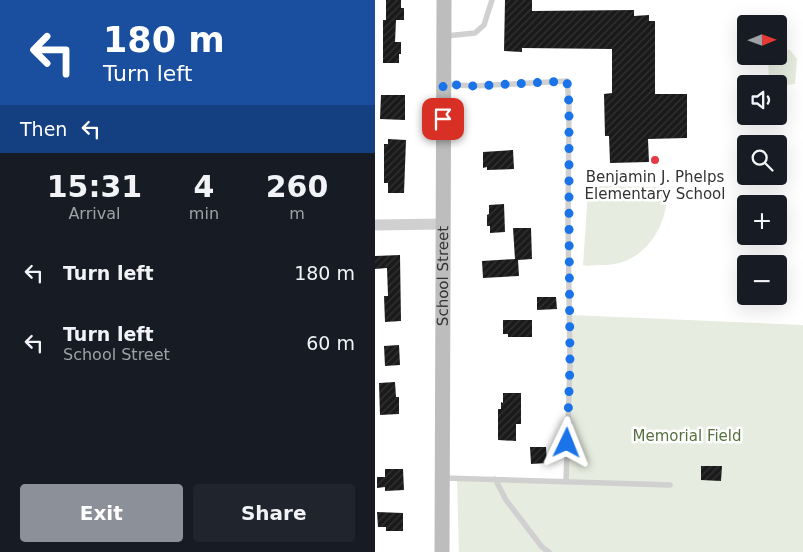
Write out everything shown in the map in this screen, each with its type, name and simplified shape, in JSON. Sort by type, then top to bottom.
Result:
[{"type":"street","name":"School Street","points":[[442,552],[444,0]]},
{"type":"street","points":[[375,225],[443,224]]},
{"type":"lane","points":[[443,36],[475,33],[484,25],[492,0]]},
{"type":"lane","points":[[443,84],[474,86],[567,81],[569,104],[570,366],[566,481]]},
{"type":"lane","points":[[442,478],[671,485]]},
{"type":"lane","points":[[495,479],[506,500],[549,552]]},
{"type":"green space","points":[[787,50],[790,50],[797,59],[795,84],[787,85],[787,75],[769,75],[768,65],[787,65]]},
{"type":"green space","points":[[598,186],[665,187],[666,206],[660,226],[649,244],[642,251],[633,257],[611,265],[587,266],[583,265],[588,192]]},
{"type":"green space","name":"Memorial Field","points":[[570,315],[803,325],[803,552],[459,552],[457,478],[566,481]]},
{"type":"building","points":[[386,0],[401,0],[401,8],[404,8],[404,20],[396,20],[395,42],[401,42],[399,63],[383,63],[383,20],[386,20]]},
{"type":"building","points":[[505,0],[532,0],[532,11],[634,10],[634,16],[649,15],[649,21],[655,21],[655,94],[687,94],[687,138],[648,139],[649,162],[610,163],[609,136],[605,136],[604,94],[612,93],[612,49],[522,48],[522,52],[504,51]]},
{"type":"building","points":[[381,95],[405,95],[405,120],[380,119]]},
{"type":"building","points":[[388,139],[406,140],[404,193],[388,193],[388,183],[384,183],[384,144],[388,144]]},
{"type":"building","points":[[513,150],[514,169],[487,170],[487,167],[483,168],[483,152]]},
{"type":"building","points":[[504,204],[505,232],[490,233],[490,226],[487,226],[489,205]]},
{"type":"building","points":[[513,228],[531,228],[532,259],[518,260],[519,276],[483,278],[482,261],[515,259]]},
{"type":"building","points":[[400,255],[401,321],[385,322],[384,296],[388,296],[387,268],[375,269],[375,256]]},
{"type":"building","points":[[537,297],[556,297],[557,309],[537,310]]},
{"type":"building","points":[[503,320],[532,320],[532,337],[508,337],[508,334],[503,334]]},
{"type":"building","points":[[399,345],[400,365],[385,366],[384,346]]},
{"type":"building","points":[[395,382],[396,397],[399,397],[399,414],[380,415],[379,383]]},
{"type":"building","points":[[503,393],[521,393],[521,424],[516,424],[516,441],[498,440],[498,409],[501,409],[501,402],[503,403]]},
{"type":"building","points":[[530,447],[546,447],[547,463],[531,464]]},
{"type":"building","points":[[701,466],[722,466],[721,481],[701,480]]},
{"type":"building","points":[[385,469],[403,469],[404,490],[385,491],[385,487],[377,488],[377,477],[385,477]]},
{"type":"building","points":[[377,512],[403,513],[403,531],[386,531],[386,527],[378,527]]},
{"type":"place","name":"Benjamin J. Phelps Elementary School","points":[[655,160]]},
{"type":"route","points":[[443,119],[443,84],[474,86],[567,81],[569,104],[570,366],[567,443]]}]
